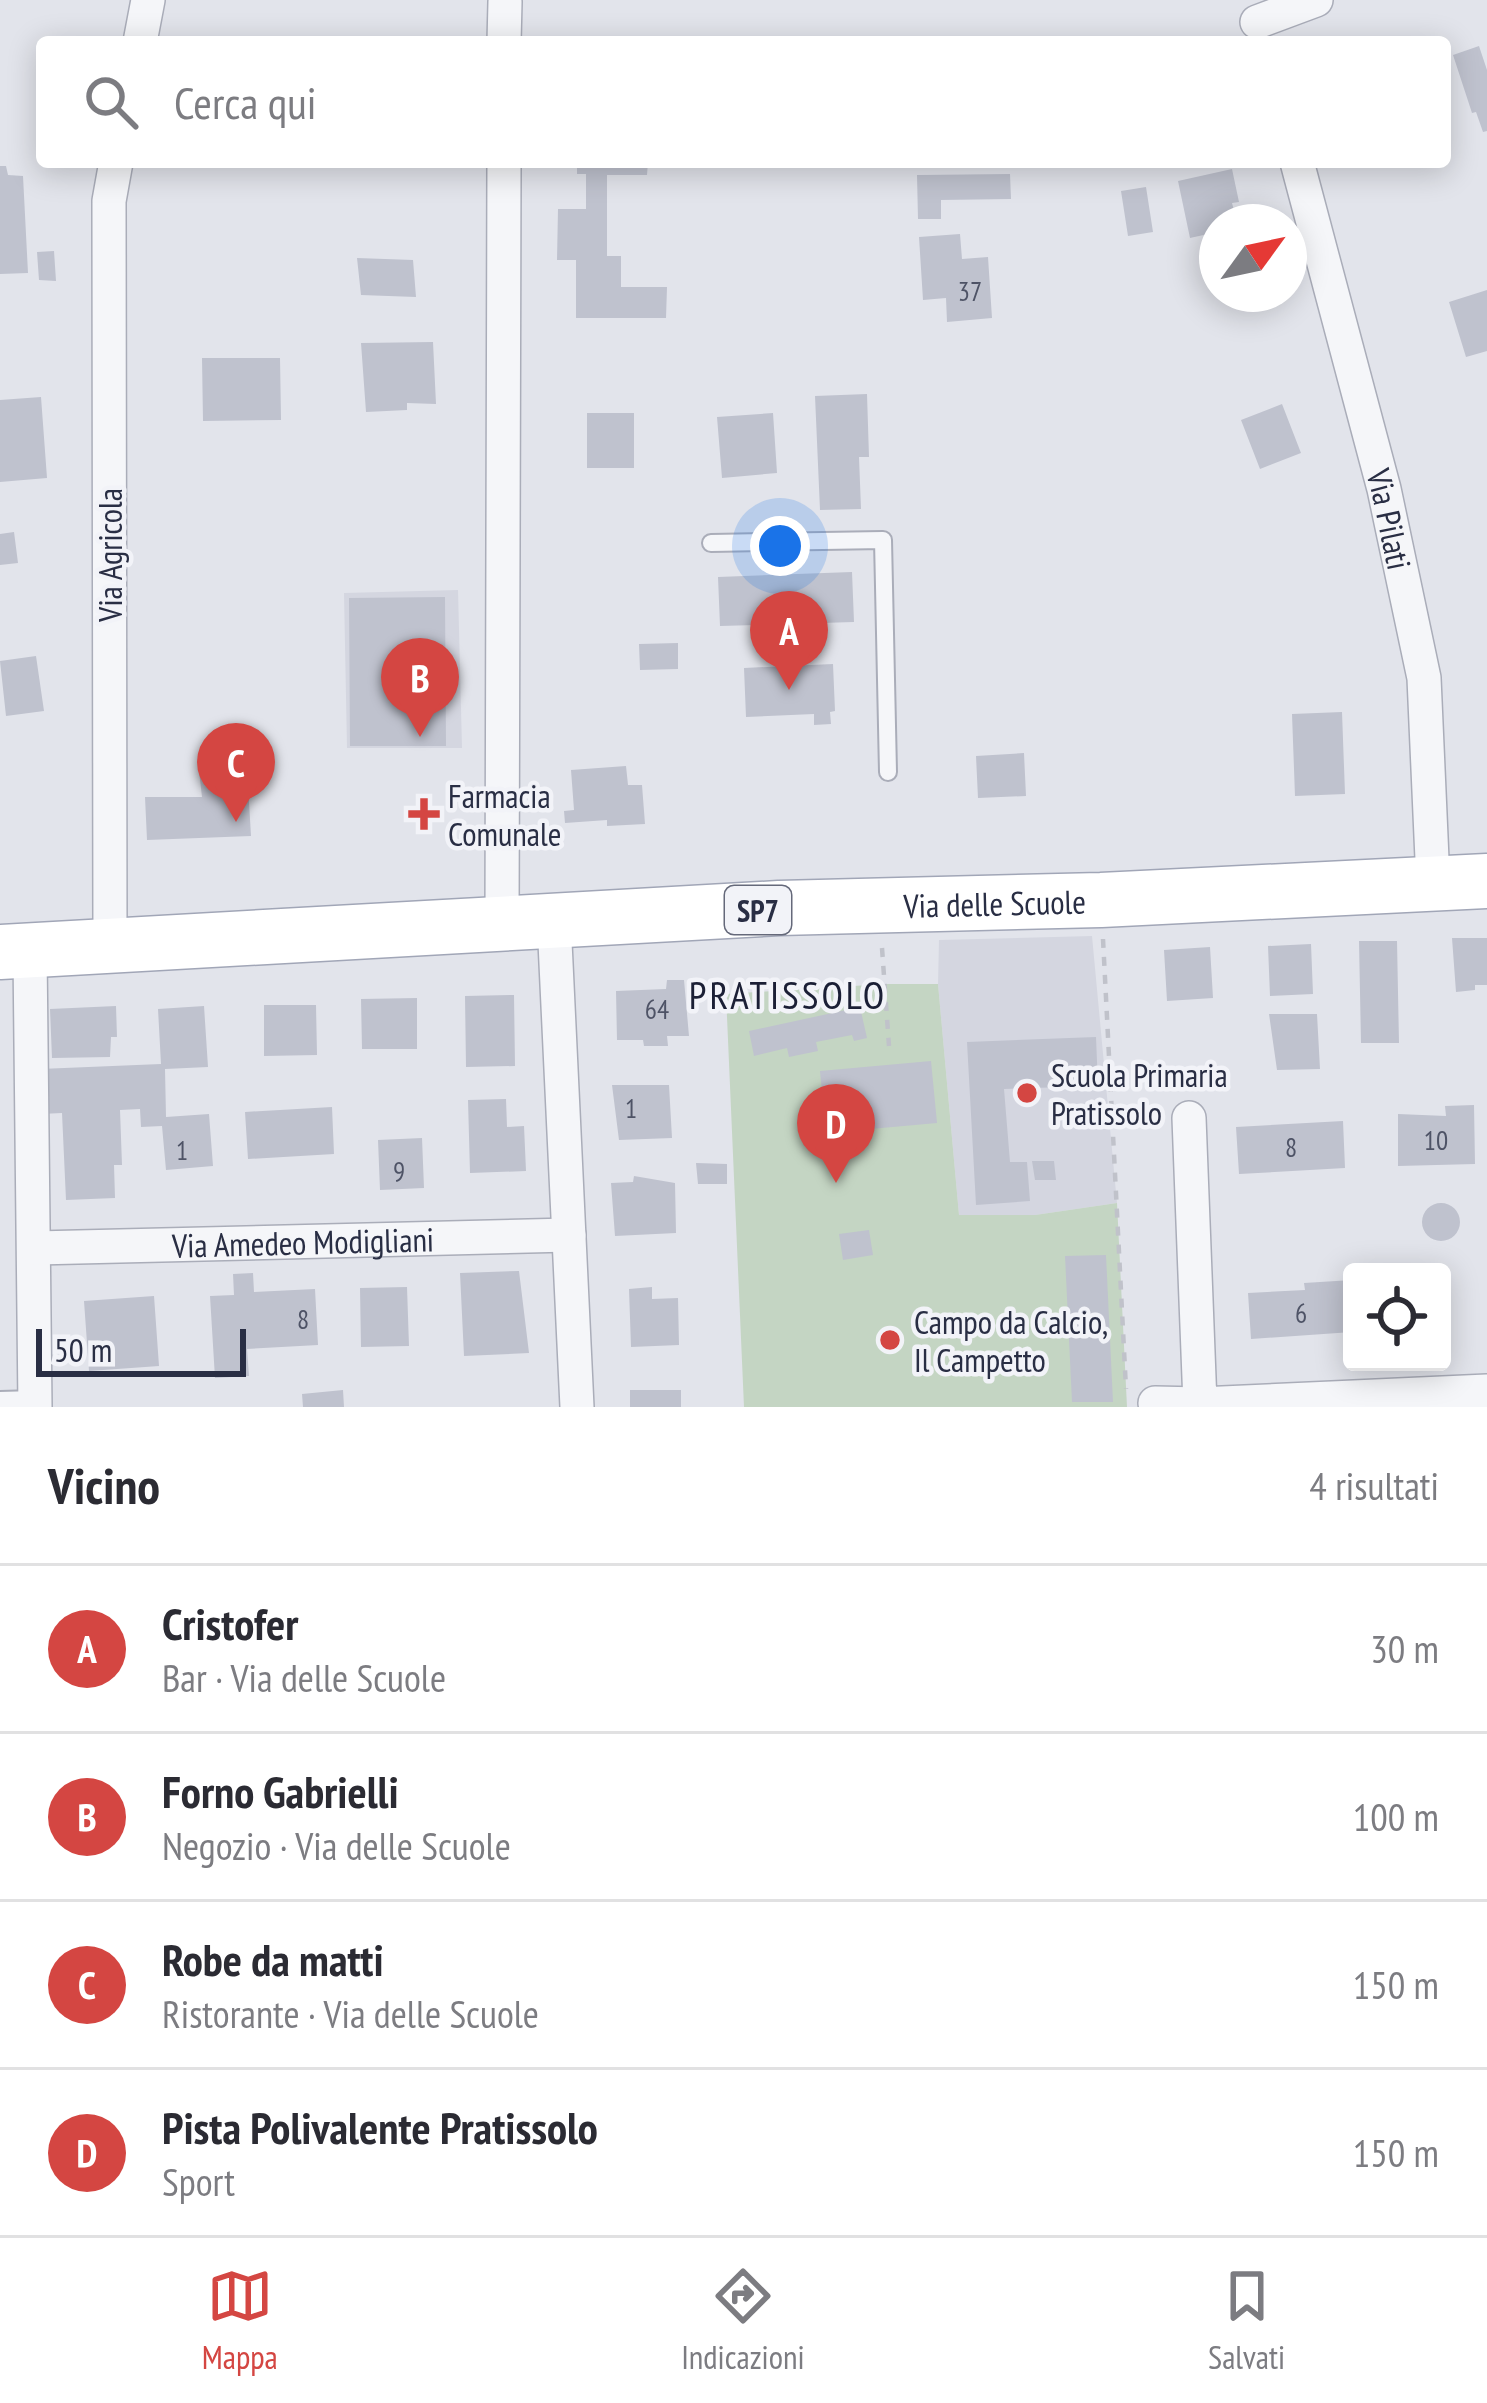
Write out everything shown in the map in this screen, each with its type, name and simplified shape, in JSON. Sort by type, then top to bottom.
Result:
[{"type":"main road","name":"Via delle Scuole","points":[[15,952],[892,904],[1101,900],[1487,881]]},
{"type":"street","points":[[141,36],[148,0]]},
{"type":"street","points":[[1257,21],[1316,0]]},
{"type":"street","points":[[505,2],[505,36]]},
{"type":"street","name":"Via Agricola","points":[[110,948],[109,201],[115,168]]},
{"type":"street","points":[[504,168],[528,922],[569,1235],[577,1407]]},
{"type":"street","name":"Via Pilati","points":[[1300,168],[1384,489],[1424,678],[1433,882]]},
{"type":"street","points":[[15,952],[36,1249],[35,1403]]},
{"type":"street","points":[[1189,1118],[1200,1404]]},
{"type":"street","name":"Via Amedeo Modigliani","points":[[36,1249],[569,1235]]},
{"type":"street","points":[[1141,1405],[1487,1391]]},
{"type":"lane","points":[[711,543],[884,540],[888,772]]},
{"type":"lane","points":[[0,1400],[35,1403]]},
{"type":"path","points":[[1102,923],[1141,1405]]},
{"type":"path","points":[[882,947],[889,1046]]},
{"type":"shaded area","points":[[458,590],[462,748],[347,748],[344,593]]},
{"type":"shaded area","name":"Scuola Primaria Pratissolo","points":[[1092,936],[1117,1203],[1035,1215],[959,1215],[938,984],[939,940]]},
{"type":"green space","points":[[938,984],[959,1215],[1035,1215],[1117,1203],[1127,1407],[744,1407],[726,994]]},
{"type":"building","points":[[1479,46],[1487,70],[1487,131],[1483,132],[1453,55]]},
{"type":"building","points":[[0,166],[6,166],[8,175],[23,176],[28,273],[0,274]]},
{"type":"building","points":[[577,168],[648,168],[647,175],[607,175],[607,256],[621,256],[621,287],[667,287],[666,318],[576,318],[576,260],[557,260],[558,209],[586,209],[586,174],[577,174]]},
{"type":"building","points":[[1232,169],[1239,202],[1199,204],[1199,236],[1190,238],[1178,181]]},
{"type":"building","points":[[1010,174],[1011,199],[941,200],[941,219],[918,219],[917,175]]},
{"type":"building","points":[[1146,187],[1153,232],[1128,236],[1121,191]]},
{"type":"building","points":[[960,234],[962,259],[988,257],[992,318],[947,322],[946,298],[923,300],[919,237]]},
{"type":"building","points":[[54,251],[56,281],[39,280],[37,252]]},
{"type":"building","points":[[357,258],[413,260],[416,297],[361,295]]},
{"type":"building","points":[[1487,290],[1487,351],[1466,357],[1449,302]]},
{"type":"building","points":[[433,342],[436,404],[407,403],[407,410],[366,412],[361,343]]},
{"type":"building","points":[[202,358],[280,358],[281,420],[203,421]]},
{"type":"building","points":[[867,394],[869,457],[859,457],[861,509],[820,510],[815,396]]},
{"type":"building","points":[[41,397],[47,478],[0,482],[0,400]]},
{"type":"building","points":[[1282,404],[1301,453],[1260,469],[1241,420]]},
{"type":"building","points":[[587,413],[634,413],[634,468],[587,468]]},
{"type":"building","points":[[773,413],[777,473],[722,478],[717,417]]},
{"type":"building","points":[[14,532],[18,563],[0,565],[0,534]]},
{"type":"building","points":[[852,572],[854,622],[720,626],[718,577]]},
{"type":"building","points":[[445,597],[446,746],[350,746],[349,598]]},
{"type":"building","points":[[678,643],[678,669],[640,670],[639,644]]},
{"type":"building","points":[[36,656],[44,711],[6,716],[0,661]]},
{"type":"building","points":[[833,664],[831,724],[814,725],[814,714],[746,717],[744,668]]},
{"type":"building","points":[[1342,712],[1345,794],[1295,796],[1292,714]]},
{"type":"building","points":[[1024,753],[1026,796],[978,798],[976,756]]},
{"type":"building","points":[[626,766],[628,785],[642,785],[645,824],[565,823],[564,811],[574,810],[571,770]]},
{"type":"building","points":[[247,768],[251,836],[147,840],[145,797],[202,797],[199,771]]},
{"type":"building","points":[[1452,938],[1487,938],[1487,985],[1456,992]]},
{"type":"building","points":[[1359,941],[1397,941],[1399,1043],[1361,1043]]},
{"type":"building","points":[[1311,944],[1313,994],[1270,996],[1268,946]]},
{"type":"building","points":[[1210,947],[1213,998],[1167,1001],[1164,950]]},
{"type":"building","points":[[667,980],[684,980],[689,1036],[667,1036],[668,1046],[617,1040],[616,991],[666,989]]},
{"type":"building","points":[[514,995],[515,1066],[466,1067],[465,996]]},
{"type":"building","points":[[417,998],[417,1049],[362,1049],[361,999]]},
{"type":"building","points":[[264,1005],[316,1005],[317,1055],[264,1056]]},
{"type":"building","points":[[116,1006],[117,1037],[111,1037],[110,1057],[52,1058],[50,1009]]},
{"type":"building","points":[[204,1006],[208,1067],[165,1069],[166,1117],[209,1114],[213,1166],[166,1170],[162,1126],[141,1127],[140,1109],[120,1110],[122,1165],[114,1165],[115,1198],[66,1200],[62,1113],[41,1114],[40,1069],[161,1064],[158,1009]]},
{"type":"building","points":[[860,1007],[867,1038],[854,1041],[852,1035],[816,1042],[818,1051],[789,1057],[787,1048],[754,1056],[749,1031]]},
{"type":"building","points":[[1269,1014],[1317,1014],[1320,1069],[1277,1070]]},
{"type":"building","points":[[1096,1037],[1098,1086],[1004,1089],[1010,1162],[1027,1162],[1030,1201],[976,1205],[967,1042]]},
{"type":"building","points":[[931,1061],[937,1123],[826,1133],[820,1071]]},
{"type":"building","points":[[612,1085],[669,1085],[672,1138],[619,1140]]},
{"type":"building","points":[[506,1099],[507,1127],[524,1126],[526,1171],[470,1173],[468,1100]]},
{"type":"building","points":[[1474,1105],[1475,1164],[1398,1166],[1398,1114],[1446,1116],[1445,1106]]},
{"type":"building","points":[[332,1107],[334,1154],[248,1159],[245,1112]]},
{"type":"building","points":[[1343,1121],[1345,1168],[1239,1174],[1236,1127]]},
{"type":"building","points":[[422,1138],[424,1188],[380,1190],[378,1140]]},
{"type":"building","points":[[1032,1161],[1054,1161],[1056,1180],[1035,1180]]},
{"type":"building","points":[[696,1163],[727,1164],[727,1184],[698,1184]]},
{"type":"building","points":[[634,1176],[675,1183],[676,1233],[615,1236],[611,1183],[633,1182]]},
{"type":"building","points":[[1441,1203],[1455,1208],[1460,1222],[1455,1236],[1441,1241],[1427,1236],[1422,1222],[1427,1208]]},
{"type":"building","points":[[869,1230],[873,1255],[843,1260],[839,1234]]},
{"type":"building","points":[[1106,1255],[1113,1402],[1072,1402],[1065,1256]]},
{"type":"building","points":[[519,1271],[529,1353],[464,1356],[460,1273]]},
{"type":"building","points":[[253,1273],[254,1292],[315,1289],[318,1345],[247,1349],[249,1376],[215,1378],[210,1296],[234,1295],[233,1274]]},
{"type":"building","points":[[1343,1281],[1343,1333],[1251,1339],[1248,1293],[1305,1290],[1304,1283]]},
{"type":"building","points":[[407,1287],[409,1346],[361,1347],[360,1288]]},
{"type":"building","points":[[652,1287],[652,1299],[678,1298],[679,1345],[631,1347],[629,1289]]},
{"type":"building","points":[[154,1296],[159,1366],[89,1371],[84,1301]]},
{"type":"building","points":[[343,1390],[344,1407],[303,1407],[302,1394]]},
{"type":"building","points":[[630,1390],[681,1390],[681,1407],[630,1407]]},
{"type":"place","name":"Cristofer","points":[[789,690]]},
{"type":"place","name":"Forno Gabrielli","points":[[420,737]]},
{"type":"place","name":"Farmacia Comunale","points":[[424,814]]},
{"type":"place","name":"Robe da matti","points":[[236,822]]},
{"type":"place","name":"Scuola Primaria Pratissolo","points":[[1027,1093]]},
{"type":"place","name":"Pista Polivalente Pratissolo","points":[[836,1183]]},
{"type":"place","name":"Campo da Calcio, Il Campetto","points":[[890,1340]]},
{"type":"district","name":"PRATISSOLO","points":[[788,994]]}]
